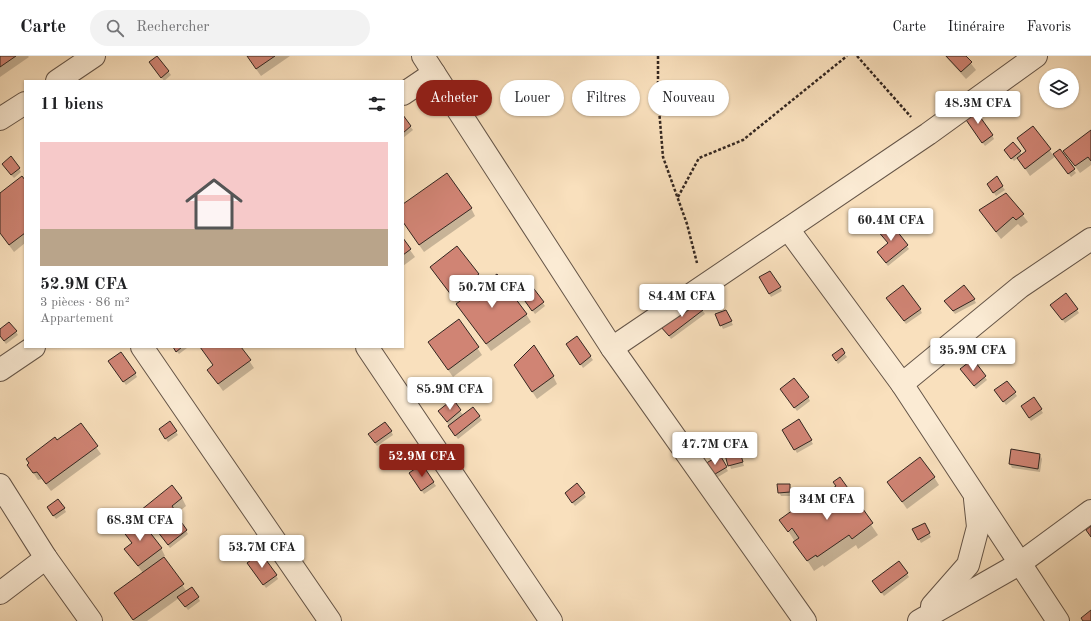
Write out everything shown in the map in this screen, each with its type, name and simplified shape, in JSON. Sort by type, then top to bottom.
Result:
[{"type":"street","points":[[58,80],[94,56]]},
{"type":"street","points":[[612,348],[928,134],[1036,56]]},
{"type":"street","points":[[404,93],[428,65],[612,348],[805,621]]},
{"type":"street","points":[[0,119],[24,104]]},
{"type":"street","points":[[788,229],[902,384],[1019,564],[1058,621]]},
{"type":"street","points":[[902,384],[1020,287],[1091,239]]},
{"type":"street","points":[[0,370],[33,348]]},
{"type":"street","points":[[143,348],[330,621]]},
{"type":"street","points":[[368,348],[551,621]]},
{"type":"street","points":[[0,485],[46,558],[91,621]]},
{"type":"street","points":[[920,620],[968,565],[978,527],[975,495]]},
{"type":"street","points":[[920,620],[1019,564],[1091,511]]},
{"type":"street","points":[[0,593],[46,558]]},
{"type":"path","points":[[658,56],[658,97],[663,157],[687,224],[704,287]]},
{"type":"path","points":[[678,197],[699,158],[743,140],[847,56]]},
{"type":"path","points":[[857,56],[902,108],[928,134]]},
{"type":"building","points":[[0,56],[16,56],[0,67]]},
{"type":"building","points":[[157,56],[169,71],[161,78],[149,62]]},
{"type":"building","points":[[247,56],[275,56],[256,69]]},
{"type":"building","points":[[946,56],[966,56],[972,62],[961,72]]},
{"type":"building","points":[[1000,97],[1004,104],[996,109],[991,103]]},
{"type":"building","points":[[973,107],[993,135],[982,143],[962,114]]},
{"type":"building","points":[[404,116],[411,126],[404,132]]},
{"type":"building","points":[[1033,126],[1051,149],[1025,169],[1017,158],[1026,151],[1017,138]]},
{"type":"building","points":[[1091,130],[1091,161],[1088,157],[1075,166],[1063,151]]},
{"type":"building","points":[[1013,142],[1021,151],[1011,159],[1004,150]]},
{"type":"building","points":[[1060,149],[1075,169],[1068,174],[1053,154]]},
{"type":"building","points":[[11,156],[20,168],[11,175],[2,164]]},
{"type":"building","points":[[447,173],[472,208],[419,245],[404,223],[404,203]]},
{"type":"building","points":[[22,176],[24,179],[24,234],[9,245],[0,233],[0,193]]},
{"type":"building","points":[[997,176],[1003,186],[993,193],[987,184]]},
{"type":"building","points":[[1006,193],[1024,214],[1016,220],[1013,217],[996,232],[979,210]]},
{"type":"building","points":[[889,221],[908,245],[886,263],[877,252],[888,243],[877,230]]},
{"type":"building","points":[[404,239],[411,249],[404,254]]},
{"type":"building","points":[[457,246],[479,274],[452,296],[430,267]]},
{"type":"building","points":[[770,271],[781,287],[769,294],[759,277]]},
{"type":"building","points":[[497,274],[527,314],[486,344],[456,304]]},
{"type":"building","points":[[531,285],[544,302],[532,311],[520,294]]},
{"type":"building","points":[[903,285],[921,309],[904,321],[886,298]]},
{"type":"building","points":[[964,285],[975,299],[953,311],[944,301]]},
{"type":"building","points":[[1066,293],[1078,309],[1062,320],[1050,305]]},
{"type":"building","points":[[696,300],[703,310],[669,336],[660,326]]},
{"type":"building","points":[[726,310],[732,321],[720,326],[715,314]]},
{"type":"building","points":[[459,319],[479,347],[448,370],[428,342]]},
{"type":"building","points":[[9,322],[17,331],[4,341],[0,336],[0,329]]},
{"type":"building","points":[[577,336],[591,356],[580,365],[566,344]]},
{"type":"building","points":[[534,345],[554,376],[532,392],[514,365]]},
{"type":"building","points":[[174,348],[181,348],[176,352]]},
{"type":"building","points":[[201,348],[242,348],[251,360],[218,384],[207,370],[213,365]]},
{"type":"building","points":[[842,348],[845,353],[836,361],[832,355]]},
{"type":"building","points":[[121,352],[136,373],[123,382],[108,361]]},
{"type":"building","points":[[973,359],[986,376],[974,386],[960,369]]},
{"type":"building","points":[[794,378],[809,397],[794,408],[780,389]]},
{"type":"building","points":[[1007,381],[1016,392],[1003,402],[994,390]]},
{"type":"building","points":[[1034,397],[1042,409],[1029,418],[1021,406]]},
{"type":"building","points":[[453,399],[461,410],[447,422],[438,411]]},
{"type":"building","points":[[473,407],[480,416],[455,436],[448,426]]},
{"type":"building","points":[[799,419],[812,440],[794,450],[782,430]]},
{"type":"building","points":[[170,421],[177,431],[165,439],[159,429]]},
{"type":"building","points":[[385,422],[392,431],[375,443],[368,434]]},
{"type":"building","points":[[81,423],[98,446],[46,484],[37,472],[33,473],[27,465],[29,463],[26,459],[55,437],[57,440]]},
{"type":"building","points":[[735,436],[743,462],[728,466],[721,440]]},
{"type":"building","points":[[1011,449],[1040,454],[1038,469],[1009,464]]},
{"type":"building","points":[[720,455],[727,467],[710,477],[703,465]]},
{"type":"building","points":[[920,457],[935,477],[902,502],[887,482]]},
{"type":"building","points":[[422,464],[434,482],[421,491],[409,473]]},
{"type":"building","points":[[840,477],[873,523],[852,539],[849,535],[817,557],[816,555],[807,561],[793,542],[799,538],[792,528],[788,532],[779,520],[807,500],[810,504],[836,486],[833,482]]},
{"type":"building","points":[[577,483],[585,493],[572,503],[565,493]]},
{"type":"building","points":[[777,484],[790,484],[790,492],[778,493]]},
{"type":"building","points":[[172,485],[182,498],[172,506],[174,509],[152,525],[141,510]]},
{"type":"building","points":[[58,499],[65,508],[53,516],[47,507]]},
{"type":"building","points":[[174,512],[187,530],[168,545],[154,527]]},
{"type":"building","points":[[138,517],[162,548],[138,566],[124,549],[132,543],[122,530]]},
{"type":"building","points":[[925,523],[930,533],[918,540],[912,529]]},
{"type":"building","points":[[1091,526],[1091,537],[1086,530]]},
{"type":"building","points":[[261,553],[277,575],[263,585],[247,563]]},
{"type":"building","points":[[164,557],[184,584],[133,620],[114,593]]},
{"type":"building","points":[[899,561],[908,573],[881,593],[872,581]]},
{"type":"building","points":[[192,587],[199,597],[185,607],[177,597]]},
{"type":"building","points":[[1091,610],[1091,621],[1083,621],[1081,618]]}]
